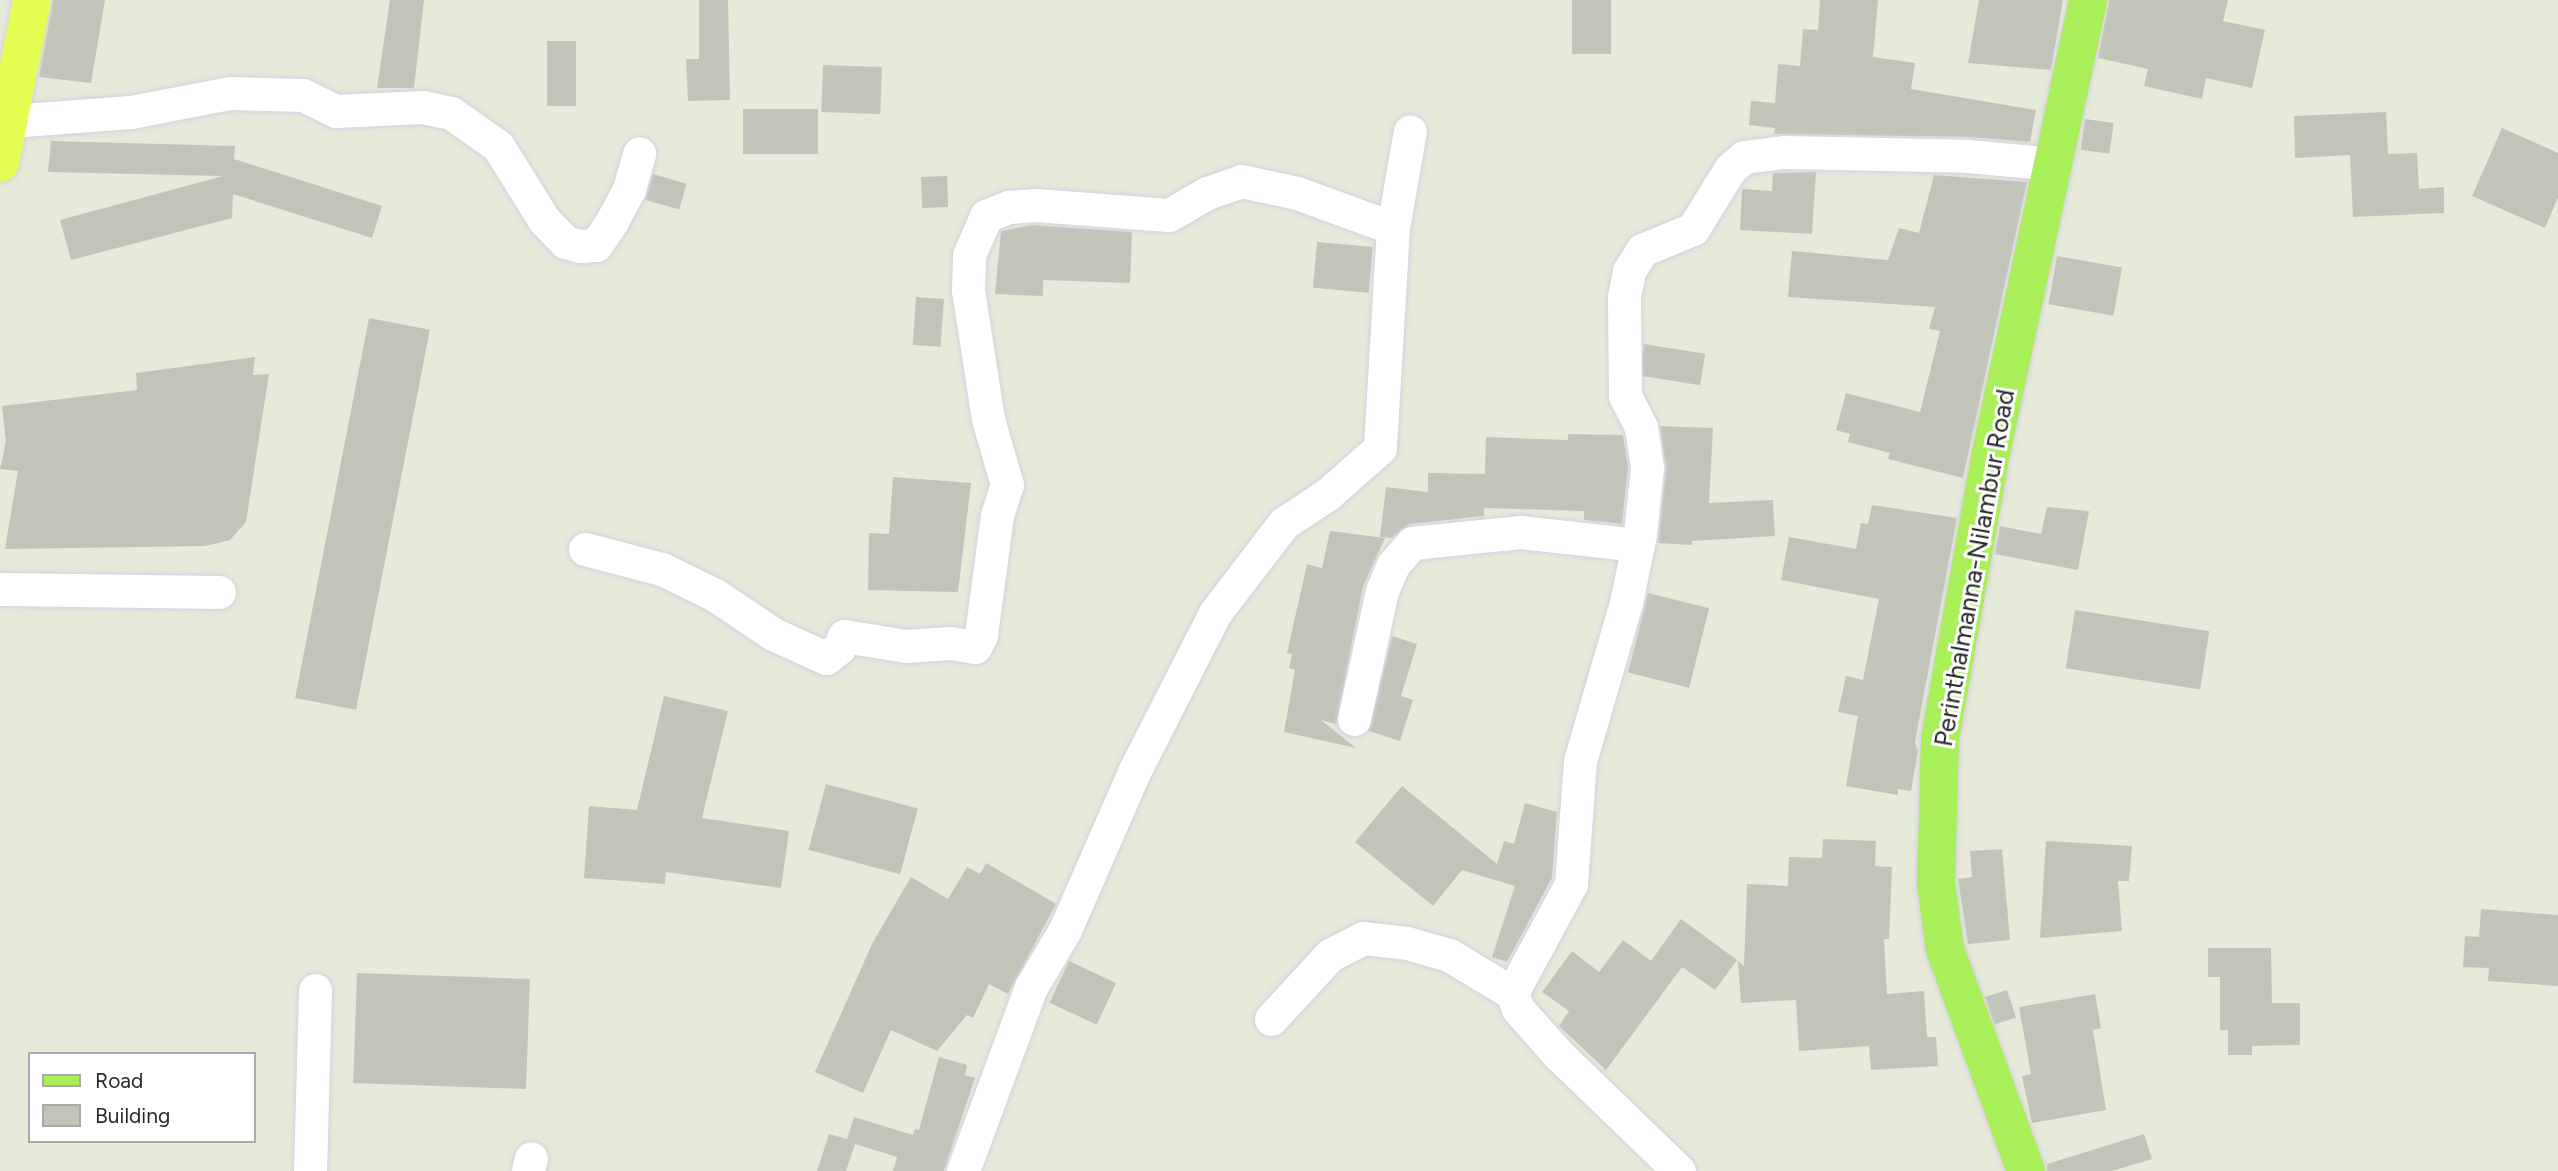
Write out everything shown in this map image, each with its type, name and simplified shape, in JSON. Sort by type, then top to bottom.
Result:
[{"type":"highway","points":[[0,163],[32,0]]},
{"type":"main road","name":"Perinthalmanna-Nilambur Road","points":[[2026,1171],[1945,950],[1937,883],[1940,739],[1991,453],[2088,0]]},
{"type":"street","points":[[10,121],[131,112],[230,93],[303,95],[336,111],[423,107],[451,113],[498,146],[544,220],[565,242],[580,246],[596,245],[612,221],[629,189],[639,153]]},
{"type":"street","points":[[963,1171],[1031,987],[1065,930],[1134,772],[1215,613],[1284,523],[1328,494],[1380,448],[1393,228],[1410,131]]},
{"type":"street","points":[[1512,993],[1571,884],[1580,761],[1626,603],[1637,545],[1647,467],[1641,428],[1625,395],[1624,297],[1629,271],[1642,250],[1693,229],[1730,169],[1744,157],[1784,152],[1968,156],[2054,164]]},
{"type":"street","points":[[585,549],[662,569],[715,595],[773,634],[825,658],[839,648],[844,636],[906,646],[950,642],[975,647],[981,635],[997,515],[1007,485],[988,419],[968,290],[969,255],[986,216],[1008,207],[1037,205],[1169,215],[1207,193],[1241,181],[1297,192],[1393,228]]},
{"type":"street","points":[[1354,719],[1382,591],[1394,565],[1412,543],[1520,531],[1637,545]]},
{"type":"street","points":[[0,589],[219,592]]},
{"type":"street","points":[[1271,1019],[1344,944],[1363,938],[1407,943],[1449,955],[1512,993],[1518,1009],[1558,1054],[1679,1171]]},
{"type":"street","points":[[310,1171],[315,990]]},
{"type":"building","points":[[53,0],[105,0],[91,83],[39,77]]},
{"type":"building","points":[[390,0],[424,0],[414,88],[377,88]]},
{"type":"building","points":[[699,0],[728,0],[730,100],[688,101],[686,59],[699,59]]},
{"type":"building","points":[[1572,0],[1611,0],[1611,54],[1572,54]]},
{"type":"building","points":[[1820,0],[1878,0],[1873,57],[1915,63],[1911,89],[2036,110],[2030,142],[1969,137],[1774,134],[1775,128],[1749,125],[1751,101],[1775,103],[1778,64],[1800,66],[1803,29],[1818,30]]},
{"type":"building","points":[[1979,0],[2063,0],[2051,70],[1968,63]]},
{"type":"building","points":[[2109,0],[2228,0],[2223,21],[2265,30],[2252,88],[2206,78],[2202,99],[2144,86],[2148,69],[2098,58]]},
{"type":"building","points":[[547,41],[576,41],[576,106],[547,106]]},
{"type":"building","points":[[823,65],[882,67],[880,114],[821,112]]},
{"type":"building","points":[[743,109],[818,109],[818,154],[743,154]]},
{"type":"building","points":[[2386,112],[2388,154],[2417,153],[2419,189],[2444,187],[2444,213],[2353,217],[2350,155],[2295,158],[2294,116]]},
{"type":"building","points":[[2085,119],[2114,123],[2109,154],[2081,150]]},
{"type":"building","points":[[2502,128],[2558,153],[2558,197],[2545,228],[2472,196]]},
{"type":"building","points":[[51,141],[235,146],[234,159],[382,206],[372,238],[233,194],[232,218],[71,260],[60,220],[223,176],[48,172]]},
{"type":"building","points":[[1816,172],[1812,234],[1740,230],[1742,189],[1772,191],[1773,173]]},
{"type":"building","points":[[653,174],[687,184],[679,210],[646,200]]},
{"type":"building","points":[[1934,175],[2027,182],[1963,478],[1888,459],[1890,453],[1848,442],[1850,434],[1836,430],[1846,393],[1920,412],[1940,331],[1929,329],[1935,307],[1788,297],[1792,251],[1888,260],[1899,228],[1919,233]]},
{"type":"building","points":[[947,176],[948,207],[922,208],[921,177]]},
{"type":"building","points":[[1032,225],[1132,232],[1130,283],[1043,280],[1043,296],[995,294],[1001,231]]},
{"type":"building","points":[[1317,242],[1373,247],[1369,293],[1313,288]]},
{"type":"building","points":[[2057,256],[2122,267],[2113,316],[2048,304]]},
{"type":"building","points":[[916,297],[944,299],[941,347],[913,345]]},
{"type":"building","points":[[369,318],[430,330],[356,710],[295,698]]},
{"type":"building","points":[[1644,344],[1705,354],[1700,385],[1639,376]]},
{"type":"building","points":[[255,357],[253,375],[269,374],[246,522],[230,540],[205,546],[5,549],[18,471],[0,469],[6,441],[2,406],[137,390],[136,373]]},
{"type":"building","points":[[1660,426],[1713,428],[1709,503],[1773,500],[1775,536],[1692,541],[1692,545],[1658,543],[1666,469]]},
{"type":"building","points":[[1568,434],[1623,435],[1628,467],[1622,524],[1584,520],[1584,511],[1484,508],[1484,516],[1410,524],[1391,538],[1380,537],[1386,487],[1428,492],[1428,473],[1485,474],[1486,437],[1568,440]]},
{"type":"building","points":[[893,477],[971,483],[958,592],[868,590],[869,533],[889,534]]},
{"type":"building","points":[[1872,505],[1957,518],[1915,742],[1918,751],[1911,791],[1898,789],[1898,795],[1846,786],[1858,716],[1838,712],[1846,676],[1863,680],[1879,599],[1781,580],[1789,537],[1856,549],[1861,523],[1868,524]]},
{"type":"building","points":[[2047,507],[2089,511],[2078,570],[1995,554],[2000,526],[2041,534]]},
{"type":"building","points":[[1330,531],[1385,538],[1363,587],[1336,724],[1321,720],[1356,748],[1284,732],[1295,670],[1289,668],[1292,654],[1287,653],[1307,564],[1322,568]]},
{"type":"building","points":[[1648,593],[1709,608],[1689,688],[1628,673]]},
{"type":"building","points":[[2075,610],[2209,631],[2200,690],[2066,668]]},
{"type":"building","points":[[1392,636],[1417,644],[1401,696],[1413,700],[1400,741],[1369,731]]},
{"type":"building","points":[[664,696],[728,711],[702,818],[789,831],[781,888],[666,872],[665,884],[584,878],[589,806],[637,810]]},
{"type":"building","points":[[826,784],[918,809],[900,874],[808,850]]},
{"type":"building","points":[[1402,786],[1497,864],[1504,841],[1514,844],[1525,803],[1557,812],[1552,878],[1507,962],[1492,957],[1515,886],[1462,870],[1433,906],[1355,842]]},
{"type":"building","points":[[1823,839],[1876,841],[1875,866],[1892,867],[1889,939],[1884,939],[1887,994],[1924,991],[1927,1037],[1936,1037],[1938,1066],[1871,1070],[1869,1046],[1799,1051],[1796,1000],[1741,1003],[1738,961],[1744,966],[1747,884],[1788,886],[1789,857],[1822,858]]},
{"type":"building","points":[[2046,841],[2132,846],[2129,881],[2118,881],[2122,931],[2040,938]]},
{"type":"building","points":[[2002,849],[2010,940],[1968,944],[1958,879],[1972,877],[1970,851]]},
{"type":"building","points":[[986,863],[1056,904],[1008,994],[989,984],[973,1018],[967,1015],[937,1051],[891,1030],[863,1093],[815,1072],[873,942],[911,877],[948,899],[967,867],[980,874]]},
{"type":"building","points":[[2481,909],[2558,915],[2558,986],[2488,981],[2489,968],[2463,967],[2465,936],[2479,937]]},
{"type":"building","points":[[1681,919],[1737,960],[1715,990],[1682,967],[1606,1070],[1559,1026],[1569,1011],[1542,992],[1572,951],[1599,972],[1623,940],[1651,961]]},
{"type":"building","points":[[2208,948],[2271,948],[2272,1003],[2300,1003],[2300,1045],[2252,1046],[2252,1055],[2228,1055],[2228,1030],[2220,1030],[2220,977],[2208,977]]},
{"type":"building","points":[[1069,961],[1116,983],[1097,1025],[1050,1003]]},
{"type":"building","points":[[357,973],[530,979],[526,1089],[353,1083]]},
{"type":"building","points":[[2007,990],[2016,1018],[1994,1025],[1985,997]]},
{"type":"building","points":[[2095,994],[2101,1028],[2093,1030],[2106,1110],[2032,1123],[2022,1076],[2031,1074],[2019,1007]]},
{"type":"building","points":[[939,1057],[967,1065],[965,1075],[975,1078],[944,1171],[893,1171],[897,1157],[855,1144],[846,1171],[817,1171],[829,1134],[847,1139],[854,1117],[913,1135],[915,1129],[919,1130]]},
{"type":"building","points":[[2144,1134],[2152,1159],[2112,1171],[2047,1171],[2047,1164]]}]
